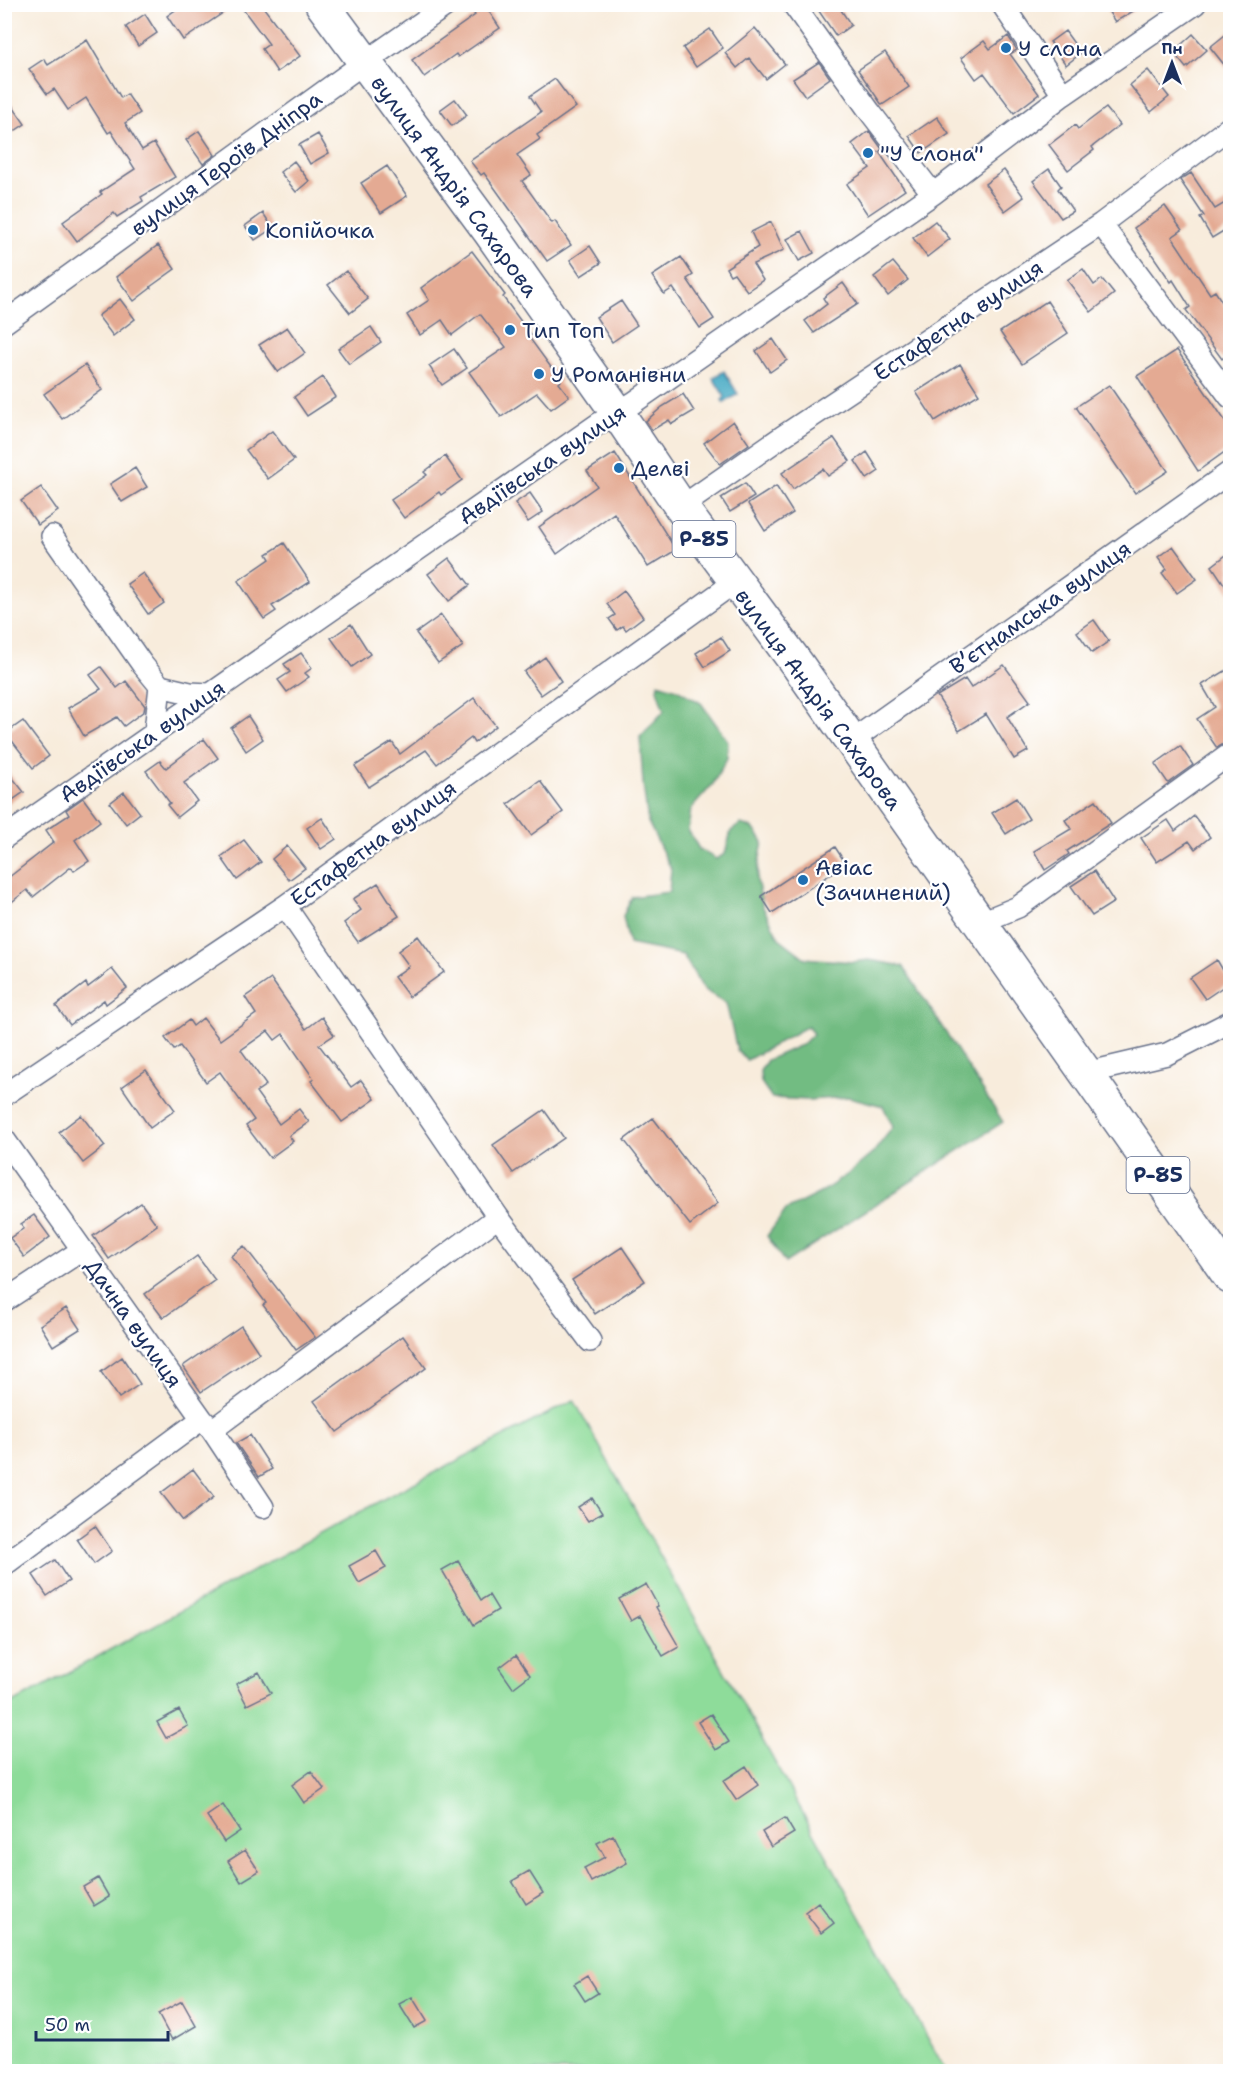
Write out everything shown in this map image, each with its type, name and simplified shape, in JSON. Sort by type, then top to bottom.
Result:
[{"type":"main road","name":"вулиця Андрія Сахарова","points":[[322,4],[490,232],[681,507],[797,664],[1086,1073]]},
{"type":"main road","name":"Р-85","points":[[1086,1073],[1230,1277]]},
{"type":"street","name":"вулиця Героїв Дніпра","points":[[4,323],[448,4]]},
{"type":"street","points":[[1002,4],[1063,95]]},
{"type":"street","name":"Авдіївська вулиця","points":[[4,838],[155,731],[933,194],[1063,95],[1195,4]]},
{"type":"street","points":[[800,7],[870,112],[933,194]]},
{"type":"street","name":"Естафетна вулиця","points":[[681,507],[783,436],[1101,224],[1230,127]]},
{"type":"street","points":[[1101,224],[1230,397]]},
{"type":"street","name":"Вʼєтнамська вулиця","points":[[850,742],[1230,472]]},
{"type":"street","points":[[52,536],[160,686],[190,693],[209,694]]},
{"type":"street","name":"Естафетна вулиця","points":[[4,1095],[285,906],[735,582]]},
{"type":"street","points":[[155,731],[160,686]]},
{"type":"street","points":[[979,923],[1018,907],[1230,754]]},
{"type":"street","points":[[285,906],[498,1217],[590,1341]]},
{"type":"street","points":[[1086,1073],[1167,1054],[1230,1022]]},
{"type":"street","name":"Дачна вулиця","points":[[4,1139],[207,1424],[263,1507]]},
{"type":"street","points":[[4,1565],[498,1217]]},
{"type":"street","points":[[4,1300],[82,1250]]},
{"type":"green space","points":[[658,683],[677,689],[701,703],[728,741],[727,758],[713,784],[691,809],[688,830],[699,849],[716,859],[725,854],[731,831],[741,824],[753,828],[763,842],[757,880],[763,907],[779,938],[805,958],[853,962],[869,960],[903,966],[1003,1122],[785,1263],[767,1236],[786,1210],[820,1193],[848,1174],[873,1153],[893,1127],[883,1106],[849,1097],[808,1100],[772,1098],[761,1082],[760,1071],[767,1060],[803,1044],[813,1034],[808,1026],[747,1060],[737,1050],[726,1003],[704,990],[683,955],[629,944],[623,916],[632,897],[669,892],[671,869],[648,822],[640,737],[664,711],[657,689]]},
{"type":"green space","points":[[574,1400],[946,2071],[5,2071],[4,1708],[387,1497]]},
{"type":"water","points":[[724,371],[738,394],[724,403],[722,400],[725,397],[713,378]]},
{"type":"building","points":[[184,4],[236,4],[183,40],[167,16]]},
{"type":"building","points":[[239,4],[261,4],[300,56],[277,72],[262,49],[269,44]]},
{"type":"building","points":[[484,4],[500,28],[458,57],[456,54],[424,77],[412,60],[475,15],[473,12]]},
{"type":"building","points":[[814,4],[837,4],[851,25],[836,36]]},
{"type":"building","points":[[1104,4],[1145,4],[1115,22]]},
{"type":"building","points":[[145,14],[157,33],[138,46],[126,27]]},
{"type":"building","points":[[755,28],[785,64],[766,79],[749,58],[737,68],[725,53]]},
{"type":"building","points":[[710,29],[723,48],[696,67],[683,48]]},
{"type":"building","points":[[1065,31],[1081,53],[1066,65],[1050,42]]},
{"type":"building","points":[[1230,31],[1230,72],[1210,47]]},
{"type":"building","points":[[1193,34],[1207,50],[1186,68],[1173,52]]},
{"type":"building","points":[[1008,36],[1017,50],[1010,54],[1039,94],[1014,113],[984,73],[976,79],[961,58],[984,41],[990,49]]},
{"type":"building","points":[[87,40],[121,98],[127,94],[140,113],[125,123],[142,150],[154,143],[175,177],[141,197],[143,201],[117,217],[114,213],[77,241],[63,222],[102,194],[100,192],[135,169],[111,131],[108,133],[86,98],[68,110],[54,89],[47,94],[29,69],[44,59],[48,65]]},
{"type":"building","points":[[885,52],[909,87],[882,105],[858,70]]},
{"type":"building","points":[[819,62],[830,78],[805,96],[793,79]]},
{"type":"building","points":[[1148,70],[1169,97],[1151,112],[1130,85]]},
{"type":"building","points":[[555,79],[576,107],[537,135],[540,139],[517,155],[531,175],[522,181],[552,223],[555,221],[571,245],[547,261],[484,173],[481,175],[470,161],[541,112],[530,96]]},
{"type":"building","points":[[4,94],[25,124],[4,138]]},
{"type":"building","points":[[455,99],[467,115],[452,126],[440,110]]},
{"type":"building","points":[[1106,108],[1120,125],[1092,147],[1094,150],[1068,170],[1049,145],[1075,125],[1078,129]]},
{"type":"building","points":[[937,117],[949,134],[921,153],[909,136]]},
{"type":"building","points":[[199,131],[215,155],[203,164],[186,140]]},
{"type":"building","points":[[869,131],[882,149],[879,152],[905,190],[868,215],[847,184],[870,168],[852,144]]},
{"type":"building","points":[[318,134],[329,153],[310,164],[299,145]]},
{"type":"building","points":[[294,161],[309,181],[296,192],[280,172]]},
{"type":"building","points":[[387,166],[407,196],[381,213],[361,183]]},
{"type":"building","points":[[1049,169],[1061,186],[1058,189],[1073,211],[1061,218],[1033,181]]},
{"type":"building","points":[[1004,170],[1024,197],[1005,211],[985,184]]},
{"type":"building","points":[[1191,173],[1215,209],[1230,200],[1230,227],[1212,238],[1200,218],[1204,216],[1180,180]]},
{"type":"building","points":[[1165,206],[1182,230],[1172,237],[1210,294],[1215,291],[1230,314],[1230,352],[1222,359],[1186,310],[1190,307],[1173,280],[1171,282],[1134,228]]},
{"type":"building","points":[[263,213],[273,228],[255,240],[245,226]]},
{"type":"building","points":[[935,221],[950,239],[927,257],[913,238]]},
{"type":"building","points":[[771,222],[784,250],[753,264],[763,280],[747,291],[734,273],[730,275],[726,268],[758,247],[751,232]]},
{"type":"building","points":[[802,231],[814,253],[799,261],[787,239]]},
{"type":"building","points":[[158,245],[175,269],[134,301],[116,277]]},
{"type":"building","points":[[590,246],[601,263],[581,276],[570,260]]},
{"type":"building","points":[[472,251],[505,295],[503,297],[531,335],[528,336],[561,381],[559,383],[569,396],[551,409],[537,393],[501,417],[469,372],[506,347],[480,314],[452,335],[442,320],[420,335],[407,315],[429,300],[421,288]]},
{"type":"building","points":[[681,257],[693,275],[687,279],[714,319],[700,328],[673,288],[664,294],[652,276]]},
{"type":"building","points":[[893,262],[908,280],[888,296],[874,277]]},
{"type":"building","points":[[1083,269],[1094,285],[1102,279],[1114,294],[1091,312],[1067,280]]},
{"type":"building","points":[[346,271],[368,299],[350,313],[328,285]]},
{"type":"building","points":[[843,283],[858,304],[814,333],[805,321],[827,304],[823,298]]},
{"type":"building","points":[[120,299],[135,319],[113,336],[98,316]]},
{"type":"building","points":[[621,301],[637,325],[612,342],[596,317]]},
{"type":"building","points":[[1047,301],[1068,333],[1022,364],[1000,332]]},
{"type":"building","points":[[287,327],[305,353],[278,372],[259,345]]},
{"type":"building","points":[[371,327],[381,342],[349,364],[338,349]]},
{"type":"building","points":[[773,339],[787,360],[770,372],[756,351]]},
{"type":"building","points":[[454,349],[467,368],[442,385],[429,366]]},
{"type":"building","points":[[1177,350],[1230,428],[1230,448],[1198,471],[1137,376]]},
{"type":"building","points":[[960,364],[979,394],[935,421],[916,392]]},
{"type":"building","points":[[85,365],[102,390],[62,419],[44,394]]},
{"type":"building","points":[[323,377],[336,397],[307,416],[294,397]]},
{"type":"building","points":[[1109,385],[1168,471],[1135,493],[1076,407]]},
{"type":"building","points":[[683,394],[694,411],[672,424],[669,420],[652,430],[646,421],[662,407]]},
{"type":"building","points":[[733,421],[749,444],[720,464],[704,443]]},
{"type":"building","points":[[272,431],[294,460],[268,479],[246,450]]},
{"type":"building","points":[[834,438],[850,461],[828,476],[823,469],[793,489],[782,473]]},
{"type":"building","points":[[867,452],[879,471],[867,479],[855,461]]},
{"type":"building","points":[[615,453],[676,550],[648,567],[614,513],[557,554],[539,527],[597,486],[587,471]]},
{"type":"building","points":[[445,456],[462,480],[441,495],[439,492],[404,518],[391,500],[427,475],[424,472]]},
{"type":"building","points":[[135,468],[147,487],[122,502],[110,484]]},
{"type":"building","points":[[745,483],[754,497],[730,512],[721,498]]},
{"type":"building","points":[[776,486],[793,513],[765,531],[748,504]]},
{"type":"building","points":[[41,487],[58,511],[38,525],[21,501]]},
{"type":"building","points":[[530,493],[543,512],[528,522],[515,503]]},
{"type":"building","points":[[284,543],[310,582],[272,606],[276,611],[264,619],[238,581],[270,559],[267,554]]},
{"type":"building","points":[[1173,546],[1197,579],[1177,593],[1162,573],[1167,569],[1158,557]]},
{"type":"building","points":[[1230,552],[1230,593],[1212,566]]},
{"type":"building","points":[[449,558],[470,585],[449,601],[428,574]]},
{"type":"building","points":[[143,573],[164,603],[148,614],[127,584]]},
{"type":"building","points":[[624,591],[643,617],[626,630],[623,626],[617,630],[609,619],[615,615],[607,604]]},
{"type":"building","points":[[441,615],[463,646],[438,663],[416,633]]},
{"type":"building","points":[[1094,620],[1109,641],[1092,653],[1077,632]]},
{"type":"building","points":[[351,624],[370,654],[352,667],[331,638]]},
{"type":"building","points":[[721,637],[730,651],[705,667],[696,653]]},
{"type":"building","points":[[301,653],[312,668],[305,673],[309,677],[287,692],[278,680],[290,672],[284,664]]},
{"type":"building","points":[[545,657],[561,681],[541,695],[524,672]]},
{"type":"building","points":[[1004,665],[1030,701],[1007,717],[1028,751],[1014,759],[986,714],[959,731],[937,696],[965,679],[971,688]]},
{"type":"building","points":[[101,667],[117,688],[126,681],[145,706],[144,711],[124,726],[117,717],[84,736],[68,708],[101,689],[90,675]]},
{"type":"building","points":[[1230,668],[1230,740],[1217,748],[1197,719],[1215,707],[1202,685]]},
{"type":"building","points":[[474,698],[496,726],[474,743],[471,738],[437,764],[426,750],[369,787],[355,766],[392,742],[400,754]]},
{"type":"building","points":[[248,716],[263,739],[246,751],[231,728]]},
{"type":"building","points":[[23,721],[49,756],[33,768],[6,733]]},
{"type":"building","points":[[204,739],[218,758],[184,783],[197,801],[177,817],[167,805],[170,803],[146,771],[160,761],[166,768]]},
{"type":"building","points":[[1180,746],[1193,765],[1168,783],[1155,764]]},
{"type":"building","points":[[4,767],[24,792],[4,806]]},
{"type":"building","points":[[540,781],[563,812],[531,835],[508,804]]},
{"type":"building","points":[[124,792],[140,813],[126,824],[110,803]]},
{"type":"building","points":[[83,798],[100,821],[75,840],[89,861],[74,871],[71,867],[33,897],[27,890],[4,908],[4,881],[54,842],[46,830],[69,815],[66,810]]},
{"type":"building","points":[[1016,798],[1029,819],[1006,834],[992,813]]},
{"type":"building","points":[[1096,800],[1111,823],[1067,851],[1069,854],[1045,870],[1034,851],[1071,829],[1065,820]]},
{"type":"building","points":[[1194,816],[1210,837],[1195,849],[1189,841],[1157,862],[1141,838],[1168,820],[1175,831]]},
{"type":"building","points":[[322,818],[336,839],[321,849],[307,828]]},
{"type":"building","points":[[244,840],[261,862],[237,880],[221,857]]},
{"type":"building","points":[[287,846],[305,868],[289,880],[272,859]]},
{"type":"building","name":"Авіас (Зачинений)","points":[[835,847],[846,864],[772,913],[761,896]]},
{"type":"building","points":[[1094,871],[1114,902],[1092,916],[1071,886]]},
{"type":"building","points":[[378,883],[399,916],[358,942],[344,923],[361,910],[353,899]]},
{"type":"building","points":[[418,936],[444,972],[409,997],[394,977],[409,966],[398,951]]},
{"type":"building","points":[[1217,960],[1230,982],[1205,999],[1190,978]]},
{"type":"building","points":[[112,969],[127,988],[106,1004],[104,1000],[70,1025],[56,1006],[86,983],[88,987]]},
{"type":"building","points":[[271,979],[306,1029],[322,1017],[334,1035],[319,1045],[351,1087],[361,1080],[375,1099],[342,1122],[311,1081],[314,1079],[283,1034],[275,1040],[268,1031],[241,1050],[266,1085],[256,1092],[279,1124],[299,1109],[309,1122],[289,1136],[293,1141],[270,1158],[246,1126],[254,1120],[220,1072],[206,1082],[180,1046],[174,1050],[165,1038],[189,1020],[193,1026],[203,1018],[220,1040],[256,1014],[245,997]]},
{"type":"building","points":[[146,1070],[175,1110],[150,1128],[122,1087]]},
{"type":"building","points":[[544,1110],[564,1138],[513,1173],[493,1145]]},
{"type":"building","points":[[81,1115],[105,1146],[83,1163],[59,1132]]},
{"type":"building","points":[[653,1118],[718,1203],[690,1225],[624,1140]]},
{"type":"building","points":[[141,1203],[157,1225],[109,1259],[93,1236]]},
{"type":"building","points":[[34,1215],[50,1237],[24,1257],[10,1238],[24,1228],[21,1224]]},
{"type":"building","points":[[244,1246],[315,1337],[296,1350],[263,1305],[266,1303],[231,1256]]},
{"type":"building","points":[[622,1247],[645,1281],[595,1314],[572,1280]]},
{"type":"building","points":[[197,1256],[215,1280],[163,1318],[145,1294]]},
{"type":"building","points":[[66,1308],[80,1329],[53,1346],[40,1325]]},
{"type":"building","points":[[241,1326],[259,1353],[201,1392],[183,1366]]},
{"type":"building","points":[[403,1336],[426,1368],[337,1432],[314,1401]]},
{"type":"building","points":[[122,1357],[140,1384],[119,1398],[101,1372]]},
{"type":"building","points":[[250,1435],[272,1469],[259,1477],[236,1443]]},
{"type":"building","points":[[193,1469],[214,1497],[183,1521],[161,1493]]},
{"type":"building","points":[[592,1498],[602,1513],[588,1521],[578,1507]]},
{"type":"building","points":[[95,1526],[112,1551],[94,1564],[77,1539]]},
{"type":"building","points":[[376,1551],[386,1568],[359,1583],[349,1566]]},
{"type":"building","points":[[55,1560],[69,1581],[47,1596],[33,1575]]},
{"type":"building","points":[[458,1561],[481,1600],[489,1595],[498,1610],[474,1625],[442,1570]]},
{"type":"building","points":[[646,1584],[658,1606],[656,1607],[679,1647],[663,1656],[640,1616],[631,1621],[619,1599]]},
{"type":"building","points":[[516,1655],[530,1675],[513,1688],[499,1668]]},
{"type":"building","points":[[259,1672],[271,1693],[247,1705],[236,1684]]},
{"type":"building","points":[[179,1710],[188,1726],[166,1738],[157,1722]]},
{"type":"building","points":[[711,1714],[729,1742],[716,1750],[698,1722]]},
{"type":"building","points":[[746,1766],[758,1785],[736,1800],[723,1781]]},
{"type":"building","points":[[311,1771],[324,1789],[304,1803],[292,1785]]},
{"type":"building","points":[[223,1805],[240,1831],[224,1842],[207,1816]]},
{"type":"building","points":[[785,1818],[794,1833],[771,1847],[762,1832]]},
{"type":"building","points":[[613,1835],[627,1863],[591,1882],[584,1868],[605,1857],[597,1843]]},
{"type":"building","points":[[245,1850],[259,1871],[241,1882],[228,1861]]},
{"type":"building","points":[[529,1871],[543,1893],[526,1904],[512,1881]]},
{"type":"building","points":[[98,1878],[109,1897],[94,1906],[83,1887]]},
{"type":"building","points":[[818,1902],[834,1923],[821,1933],[805,1912]]},
{"type":"building","points":[[587,1976],[598,1993],[585,2001],[574,1984]]},
{"type":"building","points":[[412,1997],[427,2021],[414,2028],[399,2004]]},
{"type":"building","points":[[182,2001],[196,2026],[172,2040],[158,2014]]},
{"type":"place","name":"У слона","points":[[1006,48]]},
{"type":"place","name":"\"У Слона\"","points":[[868,153]]},
{"type":"place","name":"Копійочка","points":[[253,230]]},
{"type":"place","name":"Тип Топ","points":[[510,330]]},
{"type":"place","name":"У Романівни","points":[[539,374]]},
{"type":"place","name":"Делві","points":[[619,468]]},
{"type":"place","name":"Авіас (Зачинений)","points":[[803,880]]}]
